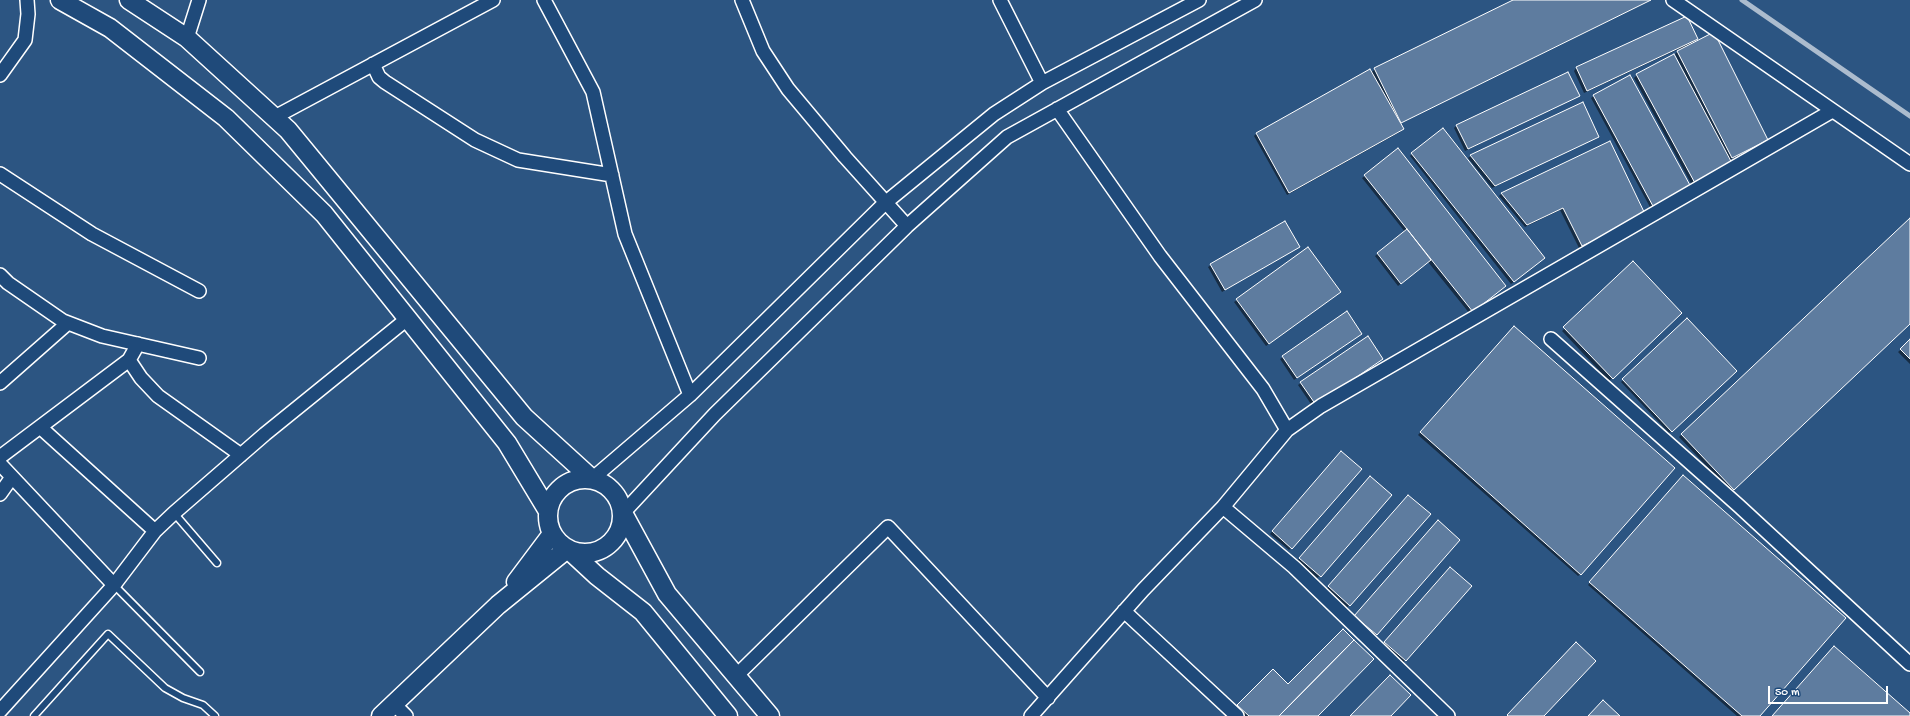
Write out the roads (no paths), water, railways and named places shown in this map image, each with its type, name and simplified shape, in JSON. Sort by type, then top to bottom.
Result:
[{"type":"main road","points":[[60,0],[110,28],[226,118],[324,214],[507,443],[548,511]]},
{"type":"main road","points":[[129,0],[186,38],[288,130],[524,417],[592,479]]},
{"type":"main road","points":[[728,716],[643,612],[597,576],[552,534],[548,523],[548,511],[552,499],[559,489],[569,482],[580,479],[592,479],[604,483],[613,490],[620,500],[623,513],[668,594],[770,716]]},
{"type":"main road","points":[[569,550],[583,554],[596,552],[607,547],[616,538],[622,526],[623,513]]},
{"type":"main road","points":[[394,712],[498,605],[552,534]]},
{"type":"main road","points":[[498,605],[569,550]]},
{"type":"street","points":[[0,75],[25,40],[28,14],[27,0]]},
{"type":"street","points":[[186,38],[199,0]]},
{"type":"street","points":[[273,118],[493,0]]},
{"type":"street","points":[[544,0],[593,92],[625,234],[690,395]]},
{"type":"street","points":[[742,0],[763,50],[788,89],[885,203],[907,226]]},
{"type":"street","points":[[1000,0],[1042,83]]},
{"type":"street","points":[[592,479],[690,395],[885,203],[994,114],[1042,83],[1199,0]]},
{"type":"street","points":[[623,513],[715,414],[907,226],[1007,137],[1255,0]]},
{"type":"street","points":[[1673,0],[1910,164]]},
{"type":"street","points":[[373,64],[379,77],[385,82],[475,140],[518,160],[612,176]]},
{"type":"street","points":[[1056,109],[1160,256],[1263,389],[1287,430]]},
{"type":"street","points":[[1031,716],[1124,611],[1223,507],[1287,430],[1341,394],[1832,111]]},
{"type":"street","points":[[0,174],[92,234],[199,291]]},
{"type":"street","points":[[0,275],[8,283],[63,321],[102,336],[199,358]]},
{"type":"street","points":[[0,710],[114,585],[155,531],[174,512],[407,319]]},
{"type":"street","points":[[0,383],[68,323]]},
{"type":"street","points":[[1551,339],[1739,506],[1910,664]]},
{"type":"street","points":[[0,457],[129,360],[138,344]]},
{"type":"street","points":[[129,360],[141,378],[158,396],[241,455]]},
{"type":"street","points":[[40,427],[155,531]]},
{"type":"street","points":[[0,464],[114,585]]},
{"type":"street","points":[[0,494],[12,477]]},
{"type":"street","points":[[1223,507],[1294,567],[1448,716]]},
{"type":"street","points":[[736,676],[888,527],[1048,698]]},
{"type":"street","points":[[1124,611],[1237,716]]},
{"type":"lane","points":[[174,512],[217,563]]},
{"type":"lane","points":[[114,585],[200,672]]},
{"type":"lane","points":[[34,716],[108,634],[165,688],[183,698],[203,705],[216,716]]},
{"type":"waterway","points":[[1742,0],[1910,116]]}]
